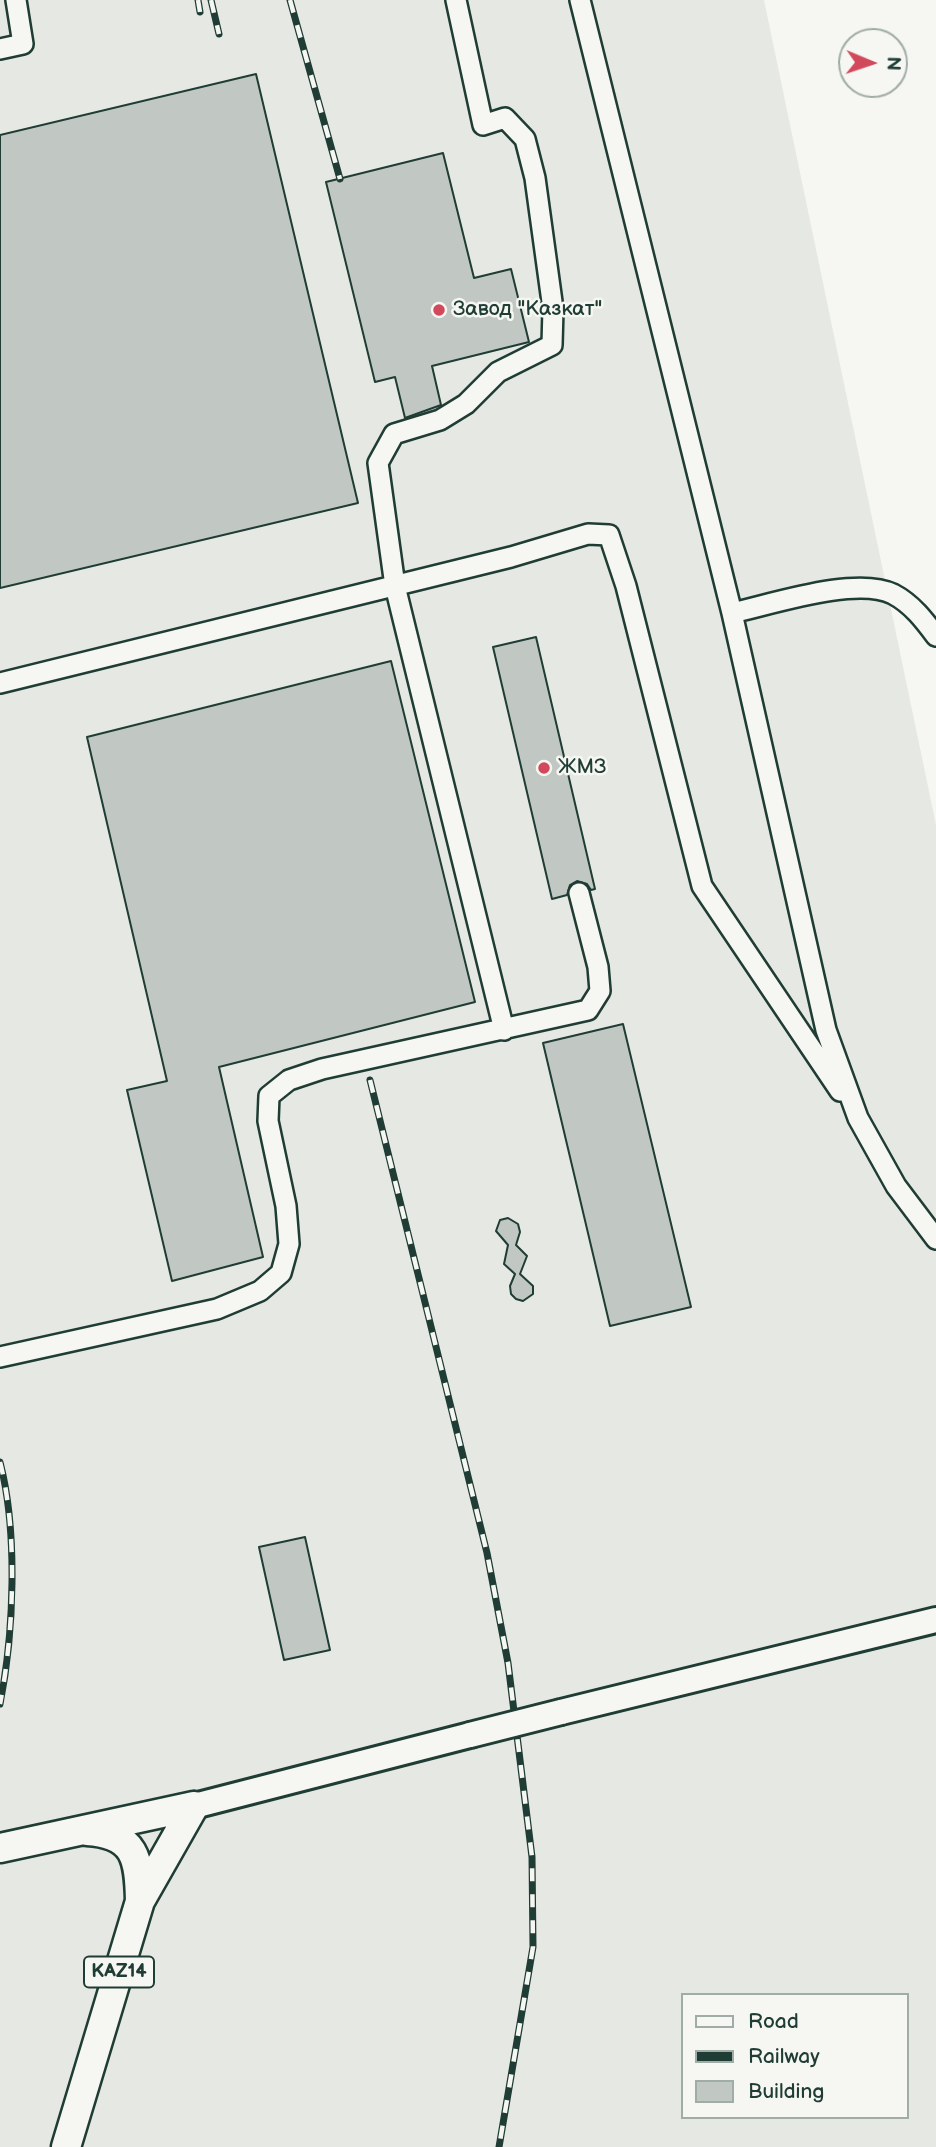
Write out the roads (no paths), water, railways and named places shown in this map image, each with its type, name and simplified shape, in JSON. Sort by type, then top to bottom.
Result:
[{"type":"highway","name":"KAZ14","points":[[13,1844],[194,1806]]},
{"type":"highway","name":"KAZ14","points":[[66,2147],[140,1901],[194,1806]]},
{"type":"highway","name":"KAZ14","points":[[81,1830],[106,1832],[119,1838],[134,1852],[139,1870],[140,1901]]},
{"type":"main road","points":[[194,1806],[470,1734],[936,1620]]},
{"type":"street","points":[[0,49],[23,44],[16,0]]},
{"type":"street","points":[[456,0],[483,125],[505,118],[525,139],[535,178],[553,309],[552,345],[498,372],[466,404],[440,419],[394,434],[379,463],[396,586],[504,1030]]},
{"type":"street","points":[[580,0],[733,612],[826,1030],[858,1118]]},
{"type":"street","points":[[0,683],[396,586],[589,534],[609,535],[626,586],[702,886],[858,1118],[896,1185],[936,1239]]},
{"type":"street","points":[[733,612],[838,590],[860,589],[891,593],[920,615],[936,636]]},
{"type":"street","points":[[0,1357],[216,1309],[260,1291],[281,1273],[289,1244],[286,1206],[268,1121],[269,1096],[289,1080],[322,1069],[588,1010],[600,991],[598,967],[579,892]]},
{"type":"railway","points":[[198,0],[200,12]]},
{"type":"railway","points":[[211,0],[219,34]]},
{"type":"railway","points":[[290,0],[340,179]]},
{"type":"railway","points":[[370,1080],[487,1553],[508,1663],[532,1857],[533,1947],[499,2147]]},
{"type":"railway","points":[[0,1462],[10,1519],[12,1551],[11,1615],[0,1704]]},
{"type":"place","name":"Завод \"Казкат\"","points":[[439,310]]},
{"type":"place","name":"ЖМЗ","points":[[544,768]]}]
